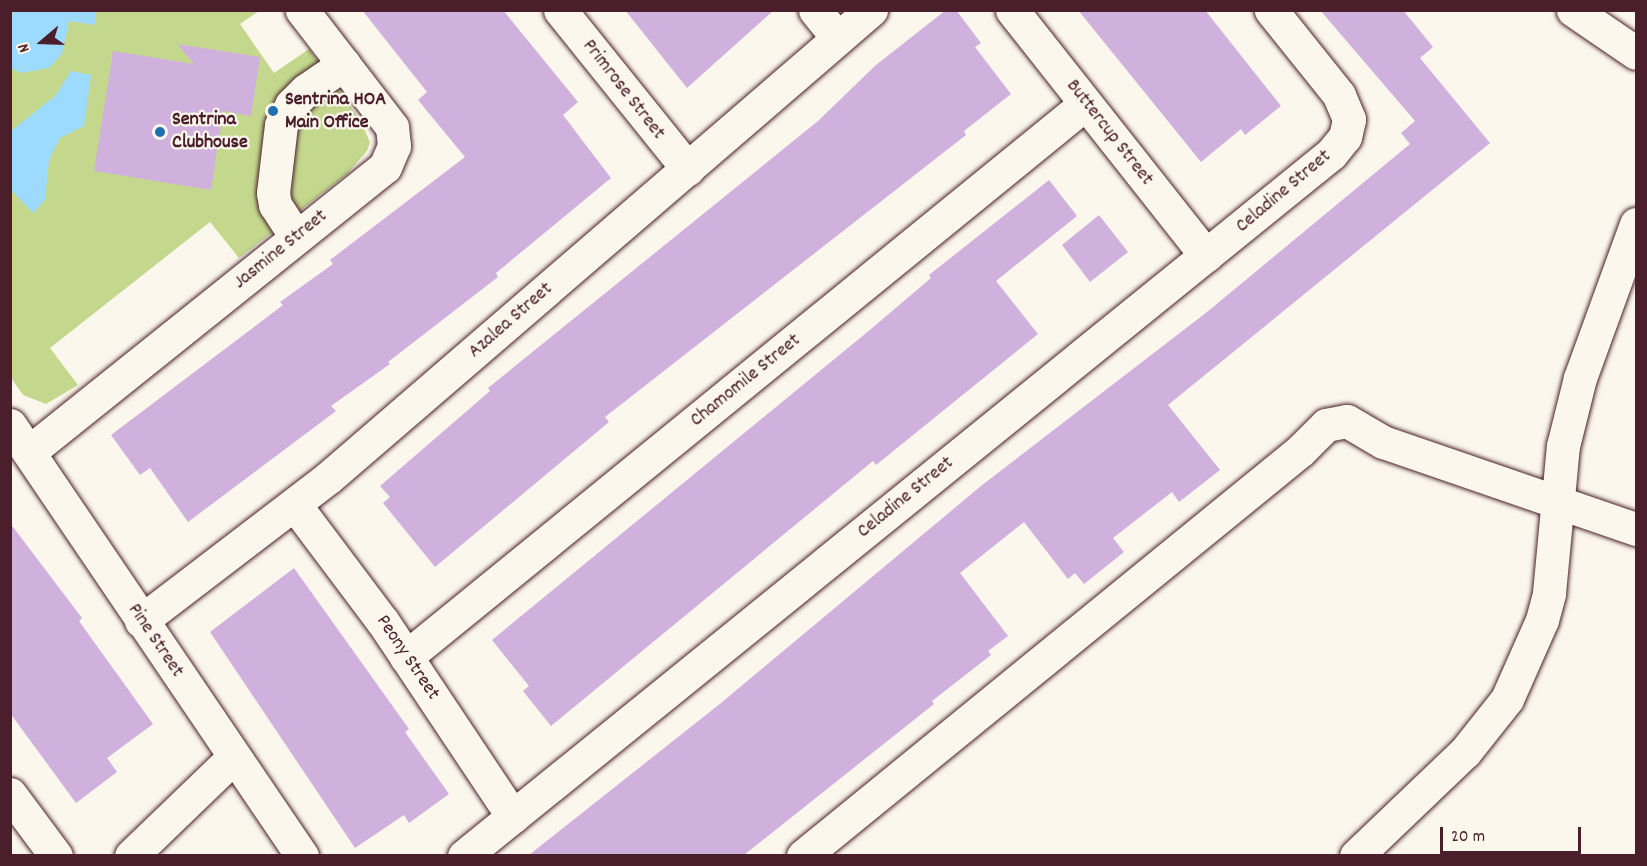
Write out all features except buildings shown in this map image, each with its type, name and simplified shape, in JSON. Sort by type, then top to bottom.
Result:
[{"type":"street","name":"Jasmine Street","points":[[30,452],[385,167],[394,146],[393,127],[302,10]]},
{"type":"street","name":"Primrose Street","points":[[560,10],[688,170]]},
{"type":"street","points":[[815,10],[838,38]]},
{"type":"street","name":"Azalea Street","points":[[141,621],[295,505],[688,170],[871,10]]},
{"type":"street","name":"Buttercup Street","points":[[1012,10],[1206,256]]},
{"type":"street","name":"Celadine Street","points":[[464,855],[1331,154],[1345,137],[1348,119],[1339,95],[1271,10]]},
{"type":"street","points":[[1573,10],[1636,53]]},
{"type":"street","points":[[296,237],[275,205],[273,193],[280,125],[291,105],[306,90],[344,64]]},
{"type":"street","name":"Chamomile Street","points":[[406,657],[1085,104]]},
{"type":"street","points":[[1356,855],[1466,752],[1507,699],[1542,620],[1549,592],[1556,498],[1580,378],[1636,224]]},
{"type":"street","points":[[803,855],[1300,451],[1326,425],[1347,422],[1383,442],[1556,498],[1636,529]]},
{"type":"street","name":"Pine Street","points":[[10,425],[233,758],[302,855]]},
{"type":"street","name":"Peony Street","points":[[295,505],[329,545],[513,817]]},
{"type":"street","points":[[131,855],[233,758]]},
{"type":"street","points":[[10,794],[56,855]]},
{"type":"green space","points":[[10,11],[259,11],[240,24],[274,73],[309,49],[360,120],[370,142],[367,151],[347,174],[239,258],[210,222],[50,348],[78,385],[46,404],[23,395],[11,378]]},
{"type":"water","points":[[15,10],[96,11],[95,25],[69,21],[62,54],[49,68],[21,73],[11,68],[11,16]]},
{"type":"water","points":[[71,71],[91,75],[84,126],[60,138],[49,160],[45,200],[33,213],[11,190],[11,131],[55,96]]},
{"type":"place","name":"Sentrina HOA Main Office","points":[[273,111]]},
{"type":"place","name":"Sentrina Clubhouse","points":[[160,132]]}]
